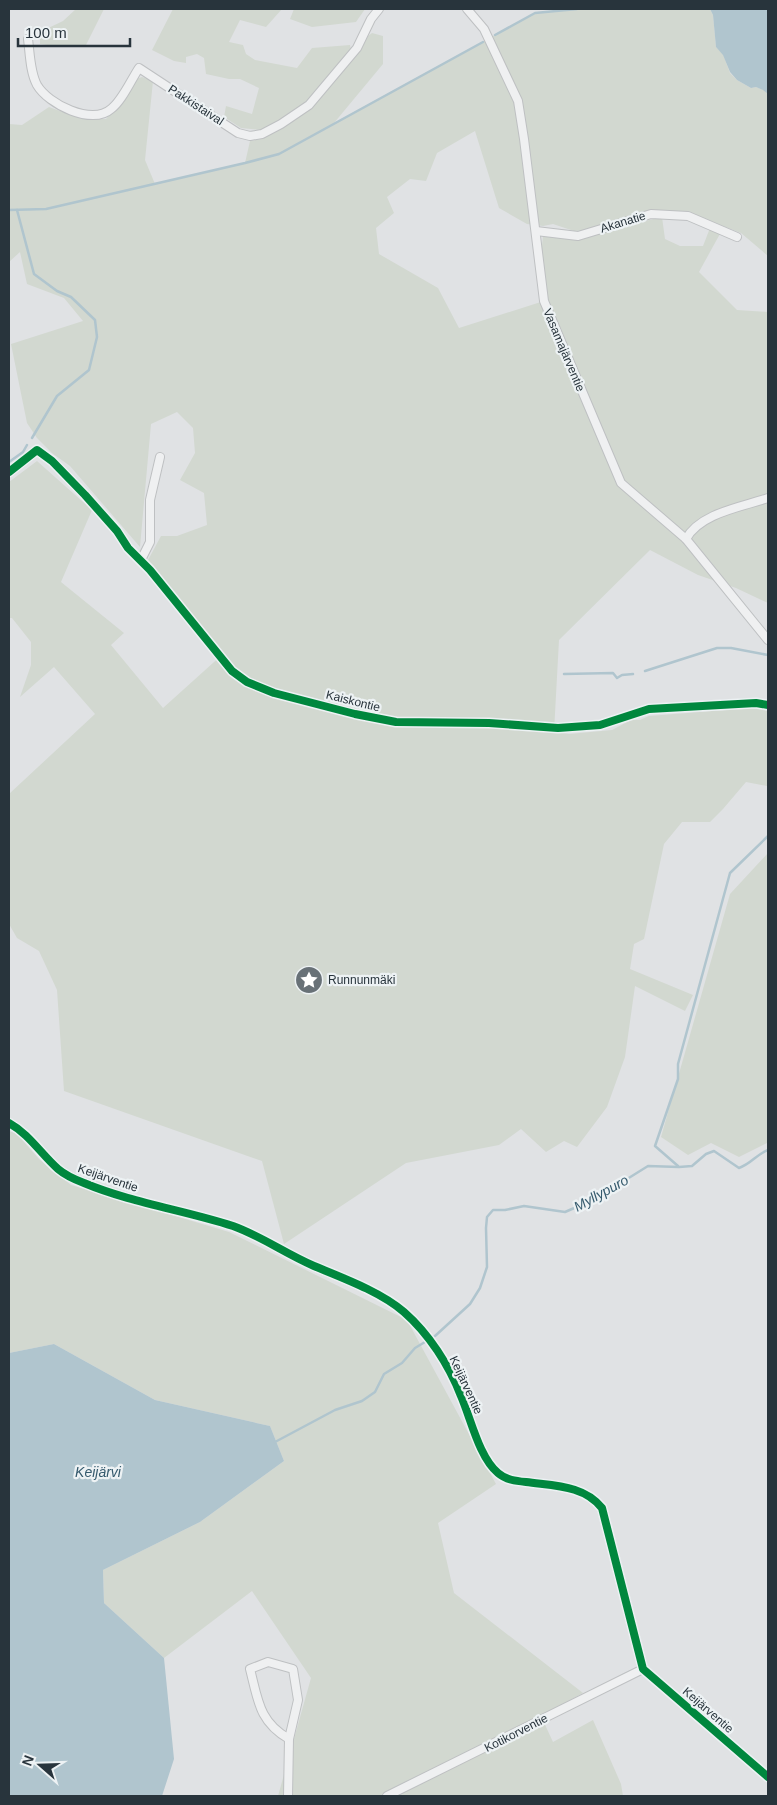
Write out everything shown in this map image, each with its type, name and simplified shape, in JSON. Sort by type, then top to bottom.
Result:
[{"type":"street","name":"Pakkistaival","points":[[28,39],[32,71],[36,84],[45,96],[58,104],[86,114],[104,114],[116,105],[139,68],[238,132],[250,136],[262,134],[281,124],[308,105],[357,48],[371,20],[379,9]]},
{"type":"street","name":"Vasamajärventie","points":[[467,9],[484,29],[518,101],[544,301],[621,483],[686,539],[768,640]]},
{"type":"street","name":"Akanatie","points":[[536,232],[578,236],[651,214],[688,216],[737,237]]},
{"type":"street","name":"Kaiskontie","points":[[9,472],[37,450],[52,461],[85,495],[117,532],[128,548],[150,570],[232,671],[259,688],[355,714],[396,722],[489,723],[558,728],[600,725],[649,709],[756,702],[768,705]]},
{"type":"street","points":[[141,560],[150,542],[150,500],[160,457]]},
{"type":"street","points":[[686,539],[698,523],[768,498]]},
{"type":"street","name":"Keijärventie","points":[[9,1123],[24,1133],[59,1170],[73,1178],[103,1190],[205,1217],[236,1228],[382,1298],[404,1312],[436,1349],[450,1371],[461,1394],[486,1460],[499,1474],[512,1480],[583,1492],[595,1498],[602,1508],[643,1669],[768,1777]]},
{"type":"street","points":[[288,1796],[289,1739],[298,1700],[293,1668],[268,1662],[250,1669],[262,1713],[277,1732],[289,1739]]},
{"type":"street","name":"Kotikorventie","points":[[387,1796],[643,1669]]},
{"type":"shaded area","points":[[76,9],[104,9],[86,45],[62,47],[40,44],[40,32],[63,21]]},
{"type":"shaded area","points":[[173,9],[282,9],[266,27],[240,20],[229,42],[243,45],[246,54],[255,60],[297,68],[312,48],[350,45],[351,50],[307,102],[279,122],[261,130],[241,128],[224,117],[226,106],[252,114],[259,88],[240,79],[229,79],[206,74],[204,58],[197,54],[186,57],[186,63],[174,61],[152,50]]},
{"type":"shaded area","points":[[294,9],[365,9],[356,22],[312,27],[290,19]]},
{"type":"shaded area","points":[[577,9],[710,9],[713,15],[716,47],[723,54],[730,73],[737,80],[751,88],[756,87],[768,94],[768,256],[741,233],[684,211],[642,213],[590,230],[574,231],[553,224],[543,226],[527,224],[499,208],[475,131],[437,153],[426,181],[410,179],[387,197],[394,213],[376,228],[379,254],[438,288],[459,328],[547,300],[541,255],[543,236],[586,238],[662,217],[665,239],[680,246],[703,246],[710,228],[721,232],[699,272],[737,310],[768,312],[768,603],[736,588],[698,575],[650,550],[559,640],[554,732],[569,734],[612,730],[631,720],[640,720],[649,716],[751,708],[768,711],[768,785],[746,782],[710,822],[682,822],[664,844],[644,939],[634,944],[630,969],[693,995],[685,1011],[635,986],[625,1057],[607,1107],[577,1147],[564,1141],[546,1152],[521,1129],[499,1145],[406,1163],[284,1244],[262,1161],[64,1091],[57,990],[39,951],[17,938],[9,924],[9,794],[95,714],[54,667],[20,697],[31,665],[31,642],[12,618],[9,618],[9,482],[37,461],[92,510],[61,582],[124,633],[111,645],[163,708],[224,653],[148,560],[161,536],[177,536],[207,525],[204,493],[180,480],[195,453],[193,428],[177,412],[151,424],[140,547],[70,466],[52,453],[37,438],[27,423],[11,344],[83,321],[64,298],[27,284],[20,252],[9,262],[9,124],[22,125],[49,107],[82,119],[106,119],[132,89],[136,79],[142,77],[153,81],[145,160],[155,184],[245,163],[250,141],[262,139],[319,100],[352,61],[368,36],[372,33],[383,36],[383,64],[334,123],[535,13]]},
{"type":"shaded area","points":[[768,853],[768,1143],[739,1157],[711,1143],[688,1155],[661,1137],[730,894]]},
{"type":"shaded area","points":[[9,1131],[17,1134],[39,1159],[71,1185],[229,1232],[407,1320],[496,1484],[438,1523],[454,1593],[583,1693],[541,1716],[553,1742],[593,1720],[621,1784],[623,1796],[278,1796],[311,1678],[252,1591],[164,1658],[104,1603],[103,1570],[200,1522],[284,1461],[270,1426],[155,1400],[54,1344],[9,1353]]},
{"type":"water","points":[[710,9],[768,9],[768,94],[763,90],[756,87],[751,88],[737,80],[730,72],[723,55],[716,47],[713,15]]},
{"type":"water","name":"Keijärvi","points":[[54,1344],[155,1400],[270,1426],[284,1461],[200,1522],[103,1570],[104,1603],[164,1658],[174,1759],[162,1796],[9,1796],[9,1353]]},
{"type":"waterway","points":[[495,35],[535,13],[577,9]]},
{"type":"waterway","points":[[9,210],[46,209],[279,154],[483,42]]},
{"type":"waterway","points":[[17,210],[34,274],[57,291],[71,297],[95,320],[97,337],[89,370],[57,396],[32,438]]},
{"type":"waterway","points":[[9,462],[23,452],[27,445]]},
{"type":"waterway","points":[[645,671],[717,648],[731,648],[768,655]]},
{"type":"waterway","points":[[564,674],[613,673],[617,678],[622,675],[633,674]]},
{"type":"waterway","points":[[678,1166],[655,1146],[678,1079],[678,1064],[730,873],[768,836]]},
{"type":"waterway","name":"Myllypuro","points":[[275,1442],[335,1410],[362,1401],[375,1392],[384,1374],[402,1363],[415,1348],[435,1336],[470,1304],[480,1288],[487,1267],[487,1217],[493,1210],[505,1210],[524,1206],[565,1212],[595,1199],[648,1166],[692,1166],[706,1154],[714,1151],[739,1168],[768,1150]]},
{"type":"cycle path","points":[[9,472],[37,450],[52,461],[117,531],[128,548],[150,570],[232,671],[247,682],[274,693],[355,714],[396,722],[489,723],[558,728],[600,725],[649,709],[756,703],[768,705]]},
{"type":"cycle path","points":[[9,1123],[29,1138],[58,1169],[74,1179],[121,1196],[214,1220],[243,1230],[304,1261],[373,1292],[404,1312],[422,1330],[444,1362],[456,1384],[481,1448],[491,1466],[498,1473],[515,1481],[558,1486],[577,1491],[595,1500],[602,1508],[643,1669],[768,1777]]},
{"type":"place","name":"Runnunmäki","points":[[309,980]]}]
